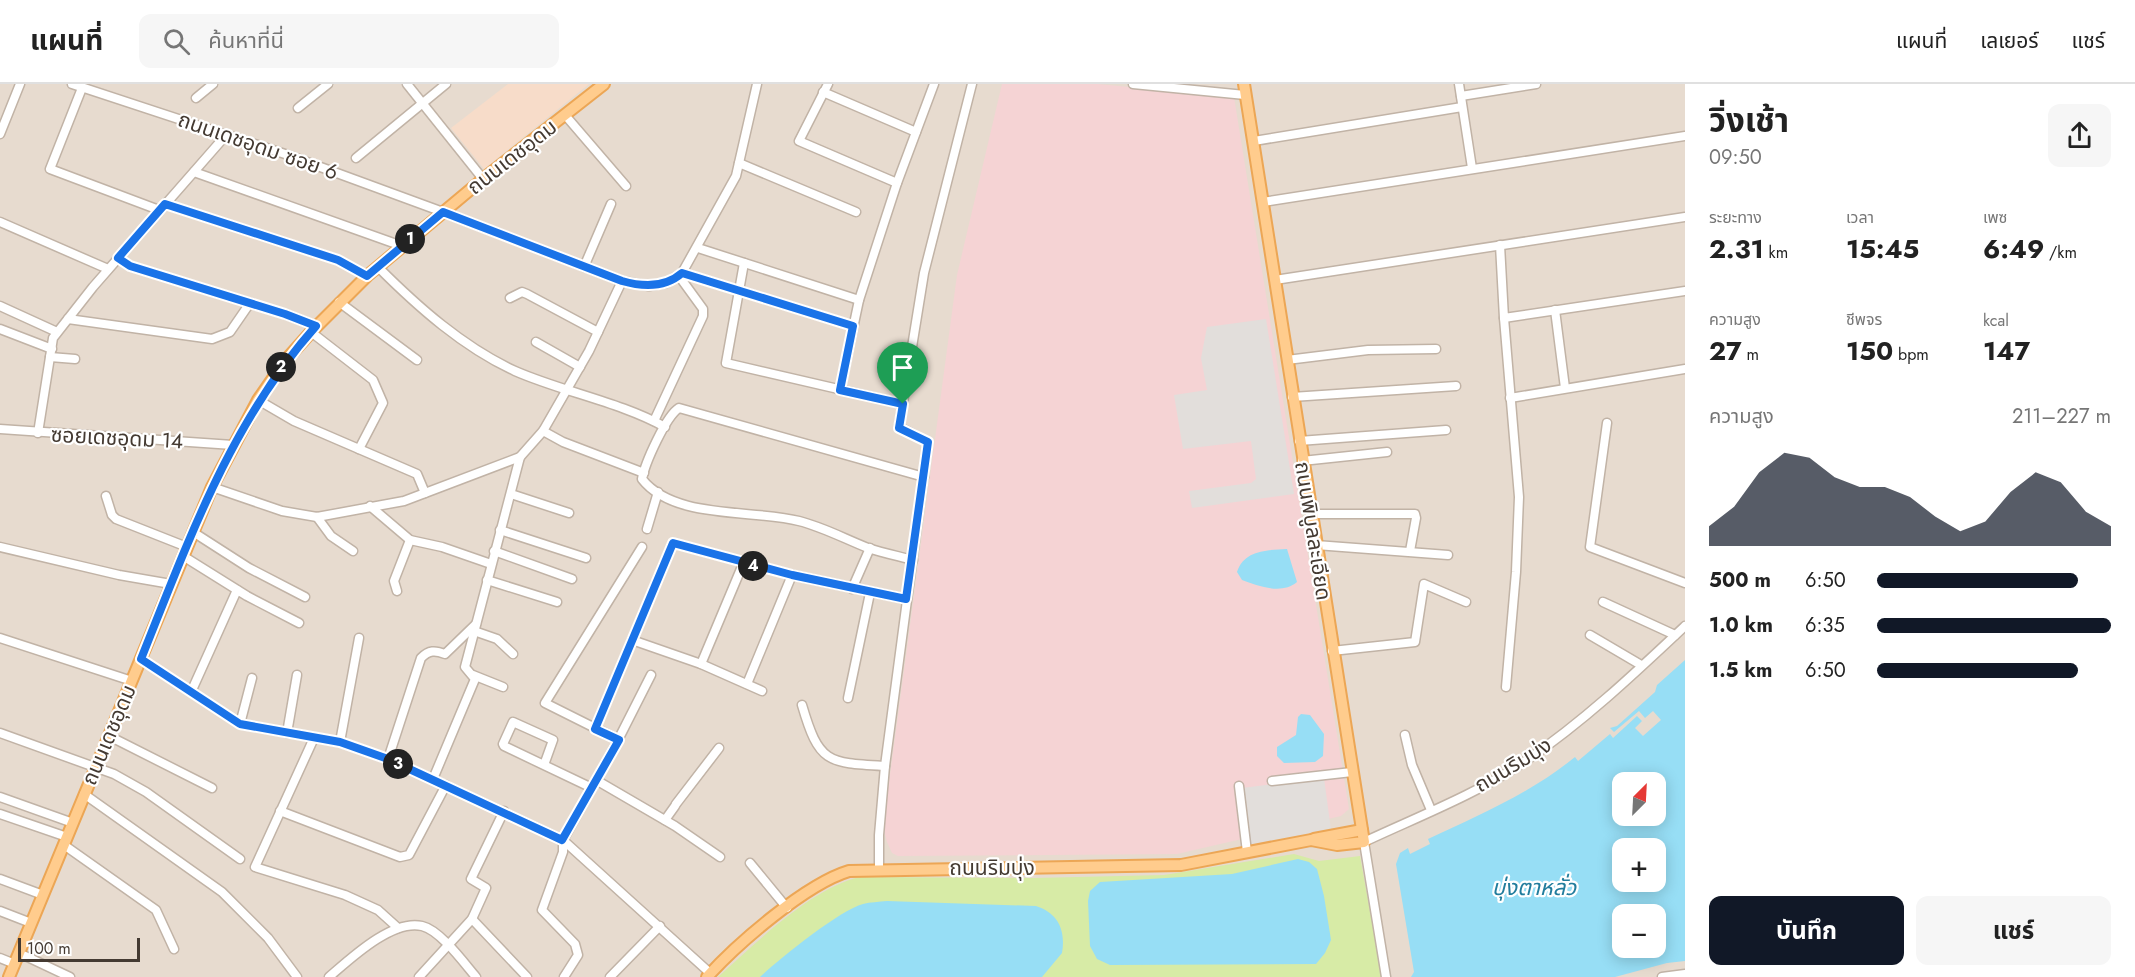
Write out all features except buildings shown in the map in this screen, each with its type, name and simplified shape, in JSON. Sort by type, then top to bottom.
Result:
[{"type":"main road","name":"ถนนเดชอุดม","points":[[9,977],[212,487],[258,400],[285,361],[313,329],[367,276],[483,179],[604,84]]},
{"type":"main road","name":"ถนนพิบูลละเอียด","points":[[1245,90],[1310,514],[1364,842]]},
{"type":"main road","name":"ถนนริมบุ่ง","points":[[709,975],[787,908],[833,876],[849,871],[1120,868],[1181,864],[1362,830]]},
{"type":"main road","name":"ถนนริมบุ่ง","points":[[1311,840],[1337,845],[1364,842]]},
{"type":"street","points":[[0,134],[20,84]]},
{"type":"street","name":"ถนนเดชอุดม ซอย 6","points":[[72,84],[227,134],[443,212],[622,281],[649,286],[666,283],[680,275]]},
{"type":"street","points":[[196,98],[213,84]]},
{"type":"street","points":[[298,108],[328,84]]},
{"type":"street","points":[[407,84],[483,179]]},
{"type":"street","points":[[356,158],[446,84]]},
{"type":"street","points":[[680,275],[698,248],[736,176],[757,84]]},
{"type":"street","points":[[840,390],[859,300],[897,183],[934,84]]},
{"type":"street","points":[[879,869],[879,835],[885,766],[928,442],[899,428],[924,273],[972,84]]},
{"type":"street","points":[[1133,84],[1245,90]]},
{"type":"street","points":[[1459,84],[1472,168]]},
{"type":"street","points":[[1461,96],[1536,84]]},
{"type":"street","points":[[82,88],[50,169],[162,207],[338,260],[367,276]]},
{"type":"street","points":[[897,183],[799,141],[826,88],[916,132]]},
{"type":"street","points":[[1254,141],[1462,106]]},
{"type":"street","points":[[565,115],[626,186]]},
{"type":"street","points":[[38,433],[53,338],[108,269],[227,134]]},
{"type":"street","points":[[1263,202],[1685,136]]},
{"type":"street","points":[[739,163],[856,212]]},
{"type":"street","points":[[194,172],[402,246]]},
{"type":"street","points":[[584,267],[611,204]]},
{"type":"street","points":[[1275,280],[1685,217]]},
{"type":"street","points":[[0,222],[108,269]]},
{"type":"street","points":[[1500,245],[1519,497],[1516,572],[1506,687]]},
{"type":"street","points":[[698,248],[859,300]]},
{"type":"street","points":[[118,258],[130,266],[250,303],[313,329],[373,380],[383,403],[359,449]]},
{"type":"street","points":[[744,263],[726,363],[903,404]]},
{"type":"street","points":[[378,267],[422,310],[490,357],[514,370],[665,427]]},
{"type":"street","points":[[680,275],[853,326]]},
{"type":"street","points":[[654,421],[704,316],[703,309],[680,275]]},
{"type":"street","points":[[212,487],[282,511],[317,517],[404,501],[520,457],[543,431],[580,367],[622,281]]},
{"type":"street","points":[[1504,318],[1685,291]]},
{"type":"street","points":[[510,297],[522,292],[598,332]]},
{"type":"street","points":[[339,302],[417,360]]},
{"type":"street","points":[[68,319],[212,339],[230,332],[250,303]]},
{"type":"street","points":[[0,306],[57,332]]},
{"type":"street","points":[[1555,310],[1565,388]]},
{"type":"street","points":[[0,329],[51,353],[75,359]]},
{"type":"street","points":[[536,342],[580,367]]},
{"type":"street","points":[[1287,360],[1368,350],[1436,349]]},
{"type":"street","points":[[1510,398],[1685,369]]},
{"type":"street","points":[[1292,397],[1456,386]]},
{"type":"street","points":[[258,400],[294,421],[417,474],[425,493]]},
{"type":"street","points":[[913,560],[870,548],[802,522],[776,516],[694,508],[658,492],[642,479],[675,410],[684,409],[924,477]]},
{"type":"street","points":[[1607,423],[1590,547],[1685,582]]},
{"type":"street","name":"ซอยเดชอุดม 14","points":[[0,429],[233,445]]},
{"type":"street","points":[[1299,441],[1446,430]]},
{"type":"street","points":[[543,431],[562,442],[644,472]]},
{"type":"street","points":[[1302,461],[1387,452]]},
{"type":"street","points":[[503,687],[473,675],[465,667],[520,457]]},
{"type":"street","points":[[647,529],[658,492]]},
{"type":"street","points":[[511,494],[569,513]]},
{"type":"street","points":[[106,496],[112,515],[116,519],[185,552],[237,590],[299,623]]},
{"type":"street","points":[[370,506],[410,540],[491,564]]},
{"type":"street","points":[[1310,514],[1415,514],[1410,551]]},
{"type":"street","points":[[317,517],[331,536],[353,551]]},
{"type":"street","points":[[500,530],[586,558]]},
{"type":"street","points":[[193,532],[249,568],[305,597]]},
{"type":"street","points":[[397,591],[394,581],[410,540]]},
{"type":"street","points":[[595,729],[673,543],[743,564],[906,599]]},
{"type":"street","points":[[1316,545],[1448,555]]},
{"type":"street","points":[[0,547],[119,575],[171,584]]},
{"type":"street","points":[[619,740],[545,703],[642,547]]},
{"type":"street","points":[[852,589],[870,548]]},
{"type":"street","points":[[494,551],[572,579]]},
{"type":"street","points":[[701,664],[743,564]]},
{"type":"street","points":[[747,684],[792,575]]},
{"type":"street","points":[[487,580],[557,602]]},
{"type":"street","points":[[1332,651],[1415,642],[1424,584],[1466,602]]},
{"type":"street","points":[[192,690],[237,590]]},
{"type":"street","points":[[848,698],[870,593]]},
{"type":"street","points":[[1603,602],[1675,635]]},
{"type":"street","name":"ถนนริมบุ่ง","points":[[1364,842],[1522,763],[1571,728],[1685,626]]},
{"type":"street","points":[[475,627],[497,639],[513,654]]},
{"type":"street","points":[[388,759],[421,658],[435,650],[445,654],[475,627]]},
{"type":"street","points":[[1590,635],[1641,665]]},
{"type":"street","points":[[340,742],[359,638]]},
{"type":"street","points":[[0,639],[132,681]]},
{"type":"street","points":[[632,640],[701,664],[762,691]]},
{"type":"street","points":[[141,659],[192,690],[240,724],[340,742],[388,759],[504,811],[562,840],[660,926],[709,975]]},
{"type":"street","points":[[287,733],[297,675]]},
{"type":"street","points":[[433,779],[475,679],[473,675]]},
{"type":"street","points":[[564,977],[578,955],[575,944],[542,910],[563,852],[562,840],[619,740],[651,675]]},
{"type":"street","points":[[240,724],[252,678]]},
{"type":"street","points":[[802,705],[812,738],[834,761],[885,766]]},
{"type":"street","points":[[544,765],[553,740],[513,722],[504,746],[544,765],[594,784],[665,820],[720,857]]},
{"type":"street","points":[[0,733],[114,774],[146,792],[240,859]]},
{"type":"street","points":[[1405,735],[1412,765],[1431,810]]},
{"type":"street","points":[[109,736],[212,788]]},
{"type":"street","points":[[314,738],[255,867],[345,895],[378,910],[398,928]]},
{"type":"street","points":[[665,820],[719,748]]},
{"type":"street","points":[[1272,781],[1352,772]]},
{"type":"street","points":[[280,811],[400,857],[409,855],[446,785]]},
{"type":"street","points":[[1239,786],[1247,852]]},
{"type":"street","points":[[84,794],[222,892],[268,938],[297,977]]},
{"type":"street","points":[[0,797],[73,823]]},
{"type":"street","points":[[419,977],[472,919],[486,888],[471,879],[504,811]]},
{"type":"street","points":[[0,814],[65,841],[156,910],[174,949]]},
{"type":"street","name":"ถนนพิบูลละเอียด","points":[[1364,842],[1386,977]]},
{"type":"street","points":[[750,863],[787,908]]},
{"type":"street","points":[[0,879],[43,895]]},
{"type":"street","points":[[0,911],[32,923]]},
{"type":"street","points":[[472,919],[527,977]]},
{"type":"street","points":[[329,977],[366,945],[398,928],[422,926],[448,944],[472,975]]},
{"type":"street","points":[[610,977],[660,926]]},
{"type":"street","points":[[19,953],[70,977]]},
{"type":"street","points":[[0,958],[15,964]]},
{"type":"street","points":[[1662,977],[1685,974]]},
{"type":"shaded area","points":[[0,84],[1685,84],[1685,977],[0,977]]},
{"type":"shaded area","points":[[508,84],[589,84],[484,169],[451,128]]},
{"type":"shaded area","points":[[1002,84],[1098,84],[1234,97],[1349,809],[1341,816],[1177,854],[898,856],[892,853],[883,827],[957,275]]},
{"type":"shaded area","points":[[1266,319],[1294,494],[1192,508],[1189,491],[1251,483],[1256,479],[1251,441],[1183,449],[1174,395],[1207,390],[1201,358],[1207,327]]},
{"type":"shaded area","points":[[1324,778],[1331,830],[1250,847],[1242,788]]},
{"type":"green space","points":[[1294,854],[1319,861],[1360,856],[1382,977],[718,977],[785,918],[822,892],[860,877],[1034,878],[1164,875]]},
{"type":"water","points":[[1287,549],[1297,582],[1291,586],[1277,589],[1262,587],[1242,580],[1237,572],[1240,565],[1251,555],[1264,551]]},
{"type":"water","name":"บุ่งตาหลั่ว","points":[[1685,660],[1685,961],[1667,963],[1615,977],[1411,977],[1414,972],[1396,864],[1400,853],[1408,848],[1410,854],[1430,844],[1428,839],[1541,782],[1575,757],[1578,761],[1610,734],[1613,738],[1637,716],[1642,721],[1635,728],[1643,736],[1661,720],[1653,711],[1645,718],[1639,711],[1614,732],[1610,728],[1617,726],[1655,692],[1657,685]]},
{"type":"water","points":[[1301,714],[1310,715],[1324,734],[1323,756],[1315,762],[1284,763],[1277,756],[1277,747],[1296,735],[1298,717]]},
{"type":"water","points":[[1298,859],[1309,862],[1317,869],[1324,896],[1331,940],[1325,953],[1316,964],[1110,965],[1097,959],[1090,946],[1088,901],[1090,891],[1100,882],[1232,874]]},
{"type":"water","points":[[887,901],[1036,906],[1050,913],[1059,924],[1063,937],[1062,953],[1042,977],[760,977],[840,915],[863,904]]},
{"type":"route","points":[[165,204],[338,260],[367,276],[443,212],[632,284],[649,286],[666,283],[682,273],[853,326],[840,390],[903,404],[899,428],[928,442],[906,599],[743,564],[673,543],[595,729],[619,740],[562,840],[504,811],[388,759],[340,742],[240,724],[192,690],[141,659],[212,487],[233,445],[258,400],[285,361],[316,326],[285,314],[130,266],[118,258],[165,204]]}]
